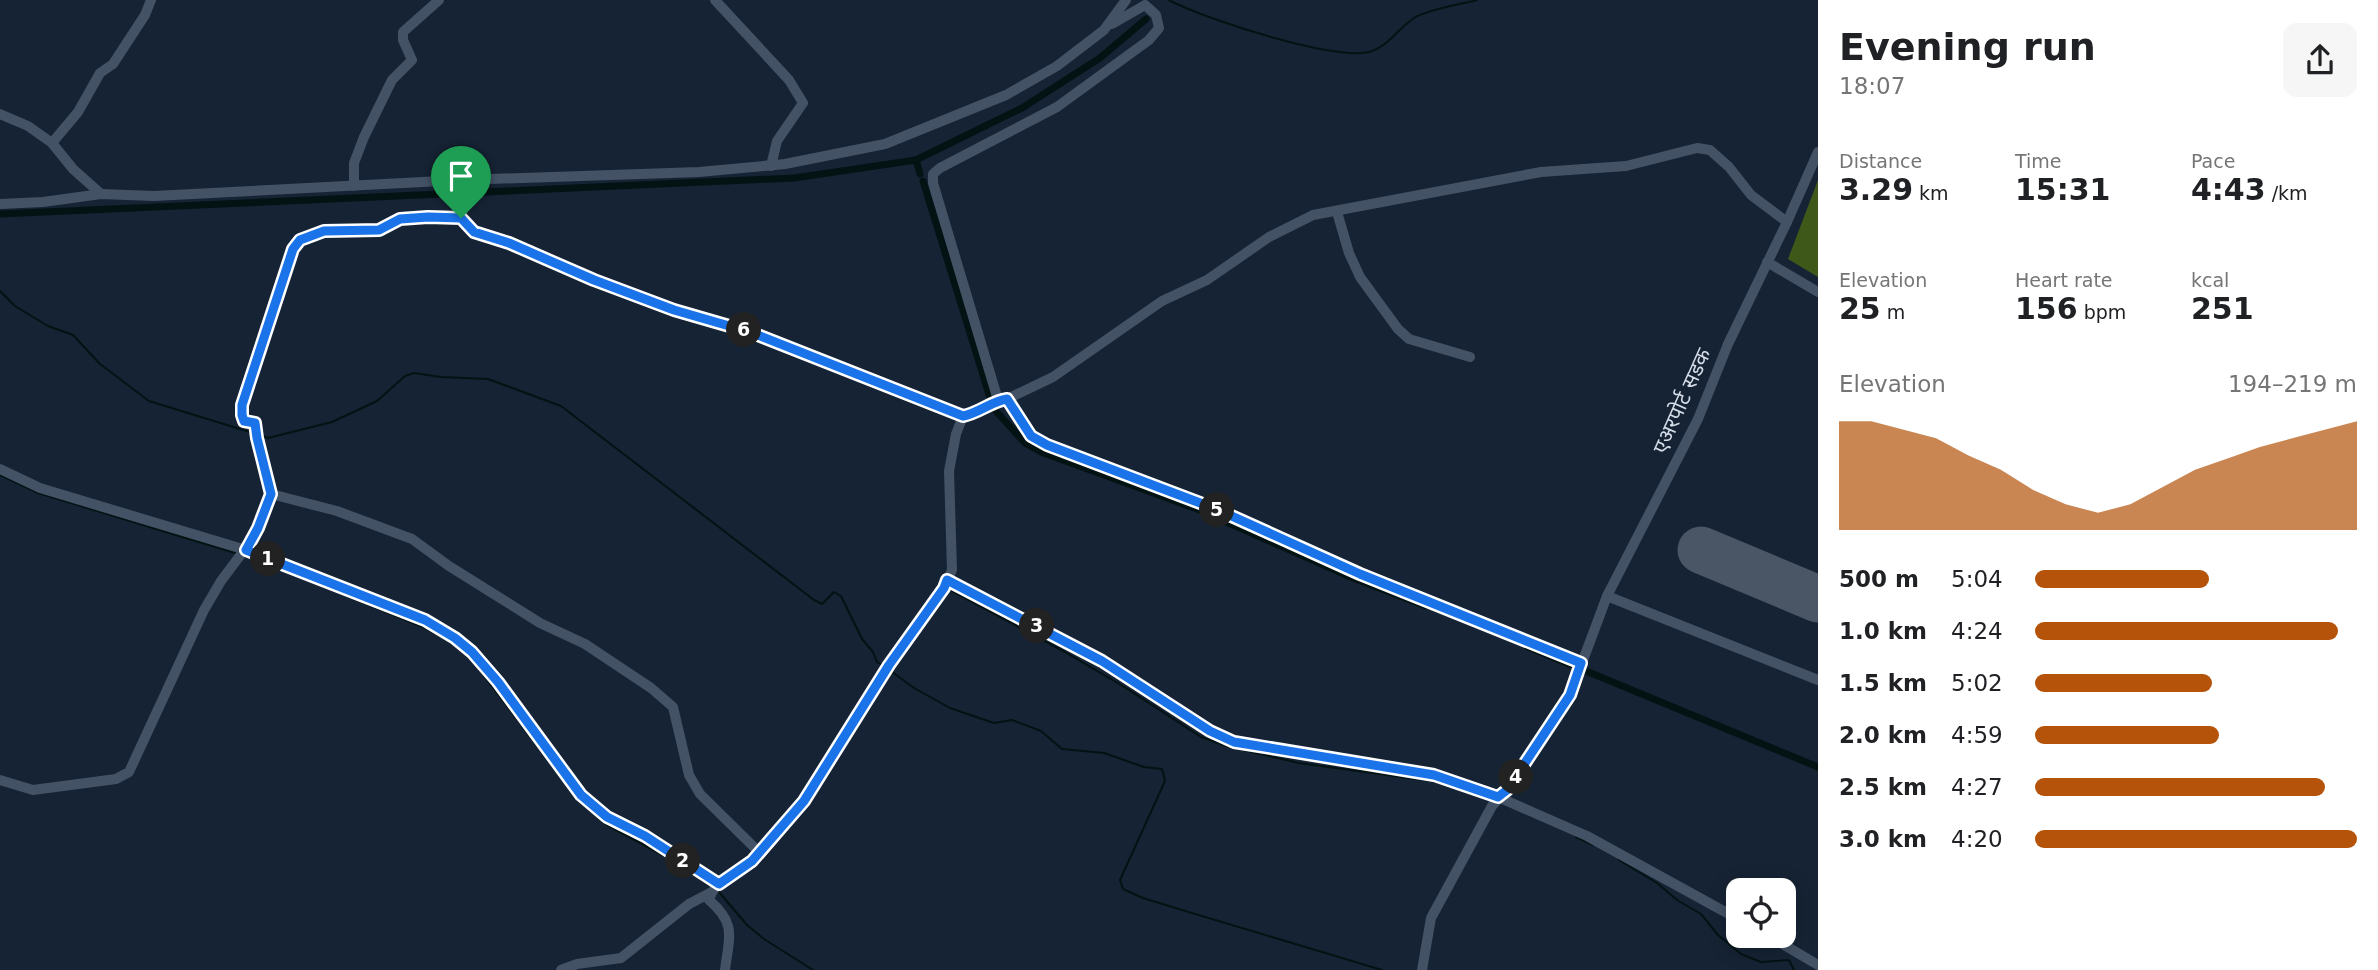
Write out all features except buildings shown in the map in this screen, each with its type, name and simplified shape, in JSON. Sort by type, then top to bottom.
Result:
[{"type":"street","points":[[52,143],[78,112],[100,73],[113,64],[145,15],[150,0]]},
{"type":"street","points":[[354,186],[354,163],[363,137],[392,80],[412,60],[403,40],[403,32],[439,0]]},
{"type":"street","points":[[715,0],[789,80],[803,103],[777,141],[771,166]]},
{"type":"street","points":[[1104,30],[1126,0]]},
{"type":"street","points":[[0,204],[43,202],[102,194],[154,196],[354,186],[461,185],[771,166],[885,144],[1006,95],[1057,66],[1104,30],[1145,5],[1156,15],[1159,28],[1139,48],[1058,107],[933,174],[933,183],[958,273],[1002,400],[1031,436],[1047,445],[1216,509],[1360,574],[1580,667]]},
{"type":"street","points":[[0,114],[28,126],[52,143],[73,169],[102,194]]},
{"type":"street","points":[[461,185],[462,214],[474,232],[509,243],[594,280],[674,310],[750,332],[963,416],[977,413],[1053,377],[1133,319],[1162,301],[1207,280],[1269,237],[1314,215],[1541,172],[1626,166],[1697,148],[1710,150],[1729,167],[1751,195],[1787,222]]},
{"type":"street","name":"एअरपोर्ट सडक","points":[[1422,970],[1431,918],[1495,801],[1507,790],[1570,695],[1607,596],[1698,419],[1728,344],[1818,152]]},
{"type":"street","points":[[1337,212],[1349,253],[1360,277],[1398,329],[1409,339],[1470,357]]},
{"type":"street","points":[[0,780],[33,790],[116,779],[129,772],[204,610],[258,528],[271,494],[255,423],[244,421],[242,405],[293,249],[300,240],[324,231],[379,230],[400,219],[462,214]]},
{"type":"street","points":[[1767,262],[1818,292]]},
{"type":"street","points":[[561,970],[577,964],[621,958],[689,904],[752,861],[804,801],[888,668],[944,588],[952,570],[949,471],[956,434],[963,416]]},
{"type":"street","points":[[0,470],[40,488],[243,553],[425,620],[472,652],[498,682],[581,795],[607,817],[645,836],[716,888]]},
{"type":"street","points":[[271,494],[337,511],[412,538],[449,566],[540,623],[585,644],[651,688],[673,707],[689,775],[700,794],[759,852]]},
{"type":"street","points":[[947,580],[1102,661],[1210,731],[1234,742],[1434,775],[1587,836],[1726,912]]},
{"type":"street","points":[[1607,596],[1818,680]]},
{"type":"street","points":[[716,888],[709,900],[726,918],[730,930],[725,970]]},
{"type":"street","points":[[1789,948],[1818,965]]},
{"type":"green space","points":[[1818,180],[1818,277],[1788,259]]},
{"type":"waterway","points":[[1169,0],[1270,37],[1331,51],[1355,53],[1378,48],[1420,15],[1477,0]]},
{"type":"waterway","points":[[0,214],[794,178],[916,160],[1022,108],[1100,58],[1146,19]]},
{"type":"waterway","points":[[916,160],[920,174]]},
{"type":"waterway","points":[[923,181],[991,401]]},
{"type":"waterway","points":[[0,291],[15,306],[48,326],[73,335],[100,364],[149,401],[253,433]]},
{"type":"waterway","points":[[262,436],[268,438],[332,422],[377,401],[405,376],[414,373],[488,379],[561,406],[814,600],[822,604],[834,592],[841,596],[862,639],[873,652],[877,662],[884,666]]},
{"type":"waterway","points":[[994,409],[1025,443],[1041,452],[1197,509],[1353,578],[1426,606]]},
{"type":"waterway","points":[[0,475],[38,493],[235,553]]},
{"type":"waterway","points":[[283,570],[448,640]]},
{"type":"waterway","points":[[952,591],[1065,652],[1201,737],[1226,746],[1299,763],[1438,782]]},
{"type":"waterway","points":[[1528,647],[1818,767]]},
{"type":"waterway","points":[[469,656],[563,780]]},
{"type":"waterway","points":[[891,671],[914,688],[950,708],[994,723],[1012,720],[1041,731],[1062,749],[1104,753],[1144,767],[1162,769],[1165,781],[1120,880],[1123,889],[1143,898],[1382,970]]},
{"type":"waterway","points":[[580,801],[607,825],[677,863],[712,887]]},
{"type":"waterway","points":[[1576,837],[1593,845]]},
{"type":"waterway","points":[[1619,860],[1701,914],[1718,935],[1741,954],[1761,962],[1789,960],[1794,970]]},
{"type":"waterway","points":[[719,892],[747,925],[813,970]]},
{"type":"runway","points":[[1701,550],[1818,599]]},
{"type":"route","points":[[461,218],[474,232],[509,243],[594,280],[674,310],[750,332],[956,414],[963,416],[977,413],[998,400],[1007,399],[1031,436],[1047,445],[1216,509],[1360,574],[1581,663],[1570,695],[1507,790],[1498,797],[1434,775],[1234,742],[1210,731],[1102,661],[947,580],[889,665],[804,801],[752,861],[719,884],[645,836],[607,817],[581,795],[498,682],[472,652],[455,638],[425,620],[246,550],[271,494],[255,423],[244,421],[242,405],[293,249],[300,240],[324,231],[379,230],[400,219],[461,218]]}]
